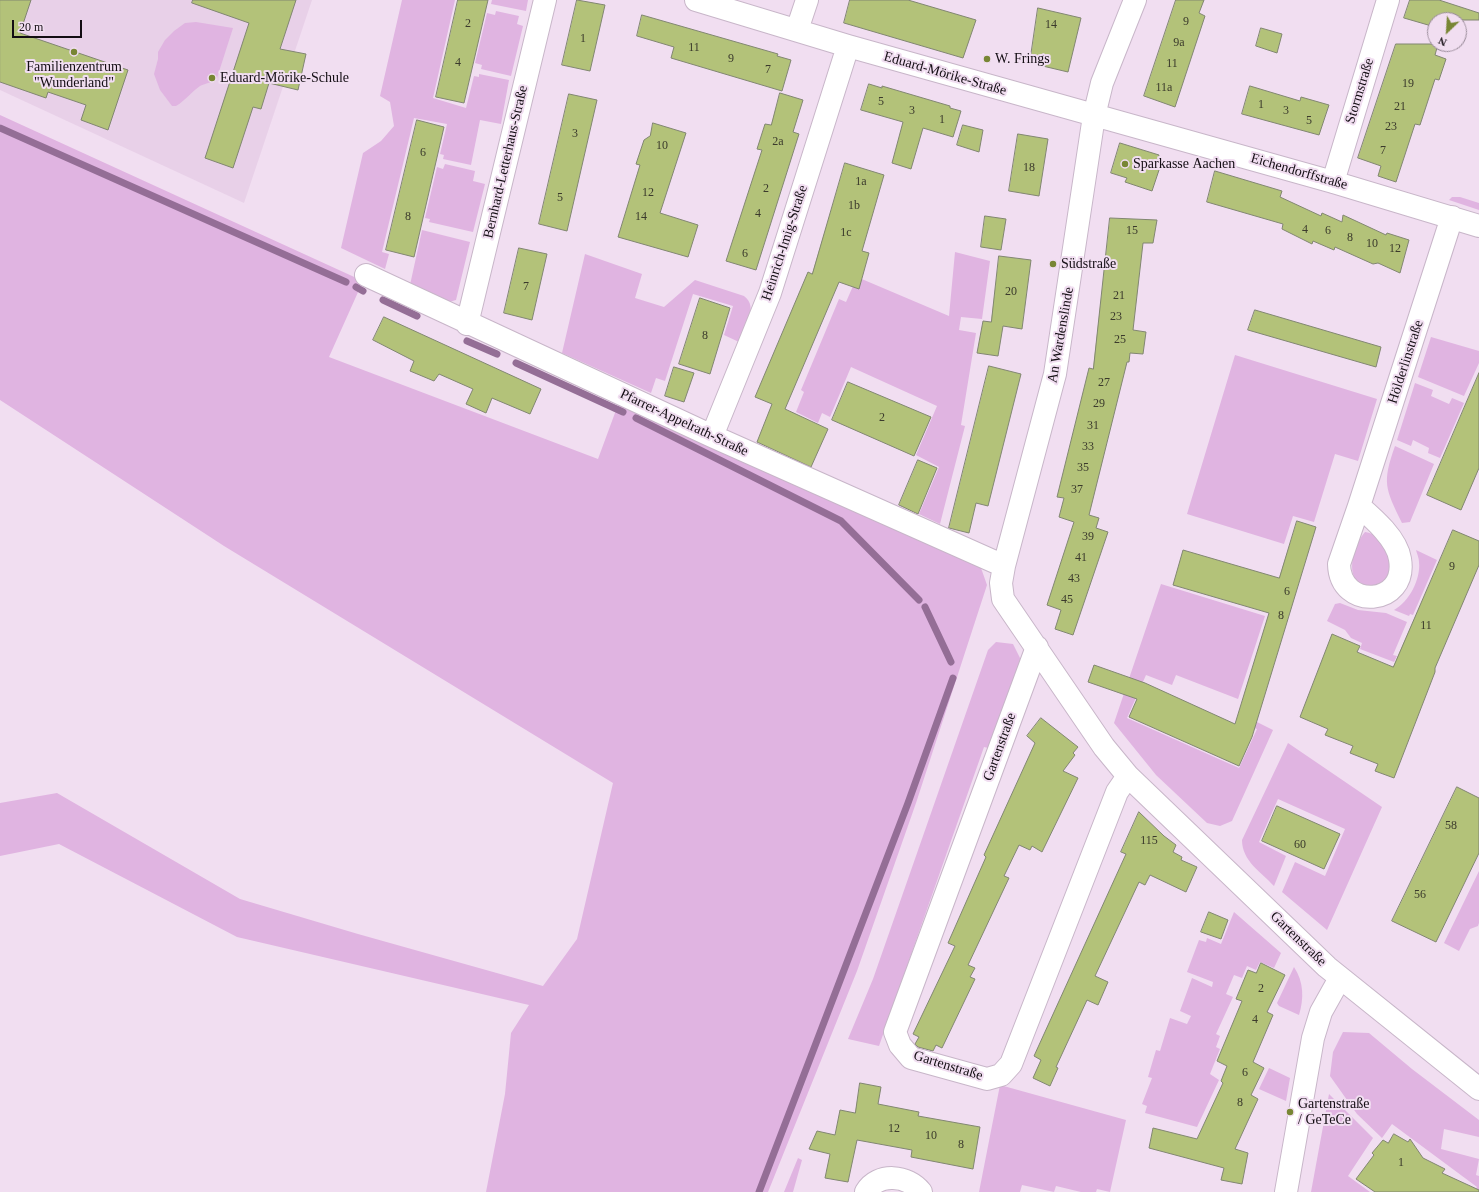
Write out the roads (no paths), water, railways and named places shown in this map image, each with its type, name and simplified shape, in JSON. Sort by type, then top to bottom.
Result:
[{"type":"street","name":"Bernhard-Letterhaus-Straße","points":[[467,324],[545,0]]},
{"type":"street","name":"Eduard-Mörike-Straße","points":[[696,0],[848,46],[1094,116]]},
{"type":"street","points":[[797,30],[807,0]]},
{"type":"street","name":"An Wardenslinde","points":[[1004,600],[1000,583],[1055,374],[1094,116],[1102,83],[1135,0]]},
{"type":"street","name":"Stormstraße","points":[[1333,182],[1388,0]]},
{"type":"street","name":"Heinrich-Imig-Straße","points":[[712,436],[770,293],[848,46]]},
{"type":"street","name":"Eichendorffstraße","points":[[1094,116],[1333,182],[1479,226]]},
{"type":"street","name":"Hölderlinstraße","points":[[1359,506],[1452,217]]},
{"type":"street","name":"Pfarrer-Appelrath-Straße","points":[[366,275],[467,324],[712,436],[1004,566]]},
{"type":"street","name":"Gartenstraße","points":[[1004,600],[1104,747],[1128,776],[1340,978],[1479,1089]]},
{"type":"street","name":"Gartenstraße","points":[[1037,647],[895,1032],[900,1045],[911,1058],[987,1079],[1001,1075],[1011,1064],[1117,792],[1128,776]]},
{"type":"street","points":[[1286,1192],[1313,1038],[1321,1012],[1340,978]]},
{"type":"street","points":[[866,1192],[869,1187],[888,1177],[905,1179],[917,1187],[921,1192]]},
{"type":"waterway","points":[[0,128],[346,282]]},
{"type":"waterway","points":[[356,287],[363,291]]},
{"type":"waterway","points":[[383,300],[417,316]]},
{"type":"waterway","points":[[467,341],[497,354]]},
{"type":"waterway","points":[[516,363],[623,412]]},
{"type":"waterway","points":[[636,418],[841,521],[919,600]]},
{"type":"waterway","points":[[925,607],[951,662]]},
{"type":"waterway","points":[[759,1192],[908,803],[953,678]]},
{"type":"place","name":"Familienzentrum \"Wunderland\"","points":[[74,52]]},
{"type":"place","name":"W. Frings","points":[[987,59]]},
{"type":"place","name":"Eduard-Mörike-Schule","points":[[212,78]]},
{"type":"place","name":"Sparkasse Aachen","points":[[1125,164]]},
{"type":"place","name":"Südstraße","points":[[1053,264]]},
{"type":"place","name":"Gartenstraße / GeTeCe","points":[[1290,1112]]}]
